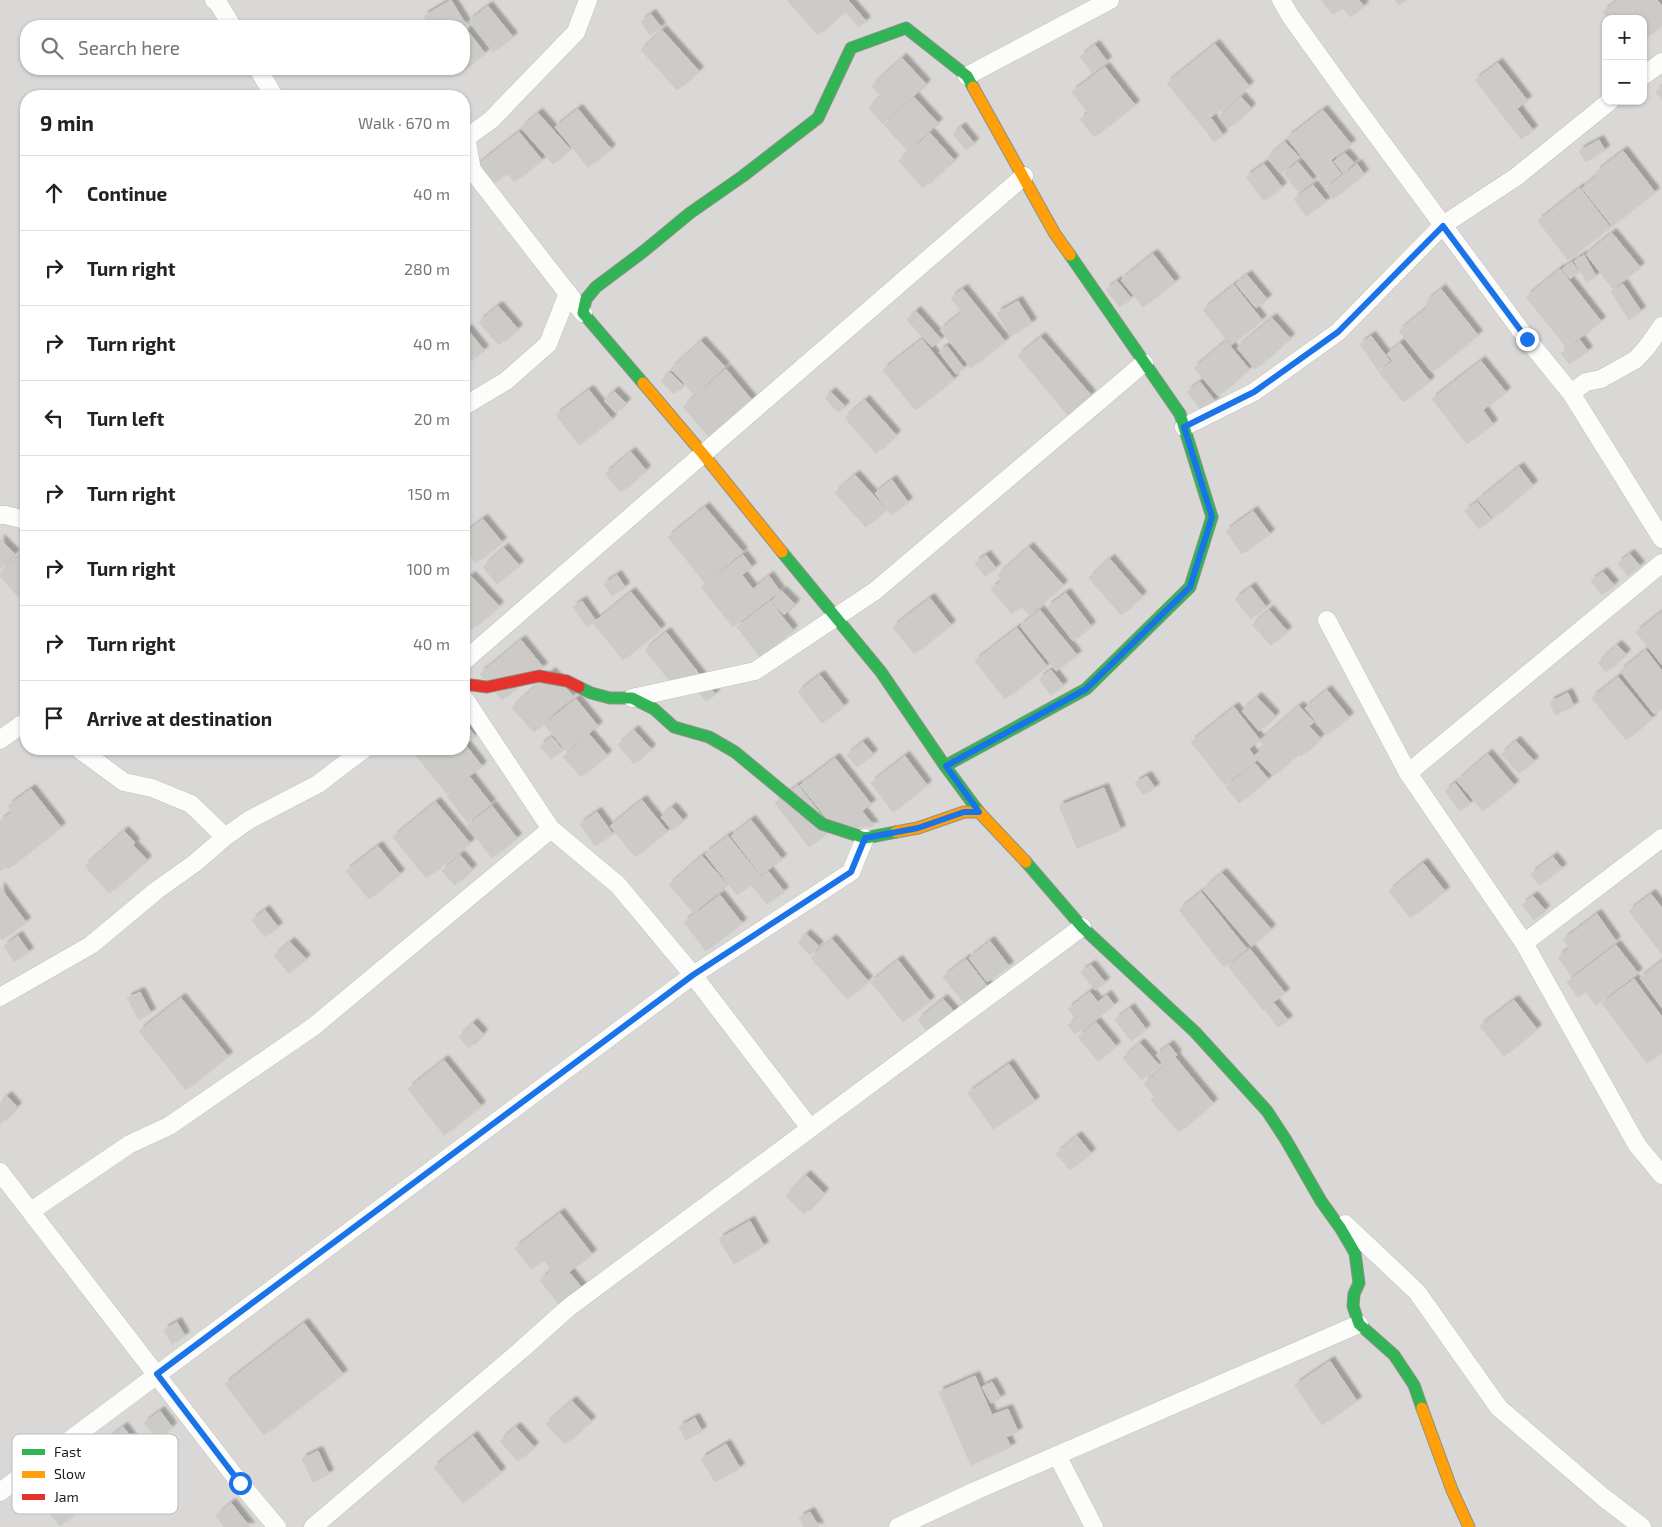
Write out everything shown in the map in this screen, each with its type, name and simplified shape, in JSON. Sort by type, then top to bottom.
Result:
[{"type":"street","points":[[214,0],[218,3],[228,20]]},
{"type":"street","points":[[470,135],[491,120],[576,32],[588,0]]},
{"type":"street","points":[[967,76],[1110,0]]},
{"type":"street","points":[[1281,0],[1291,17],[1443,226],[1527,339],[1571,393],[1662,539]]},
{"type":"street","points":[[583,313],[583,304],[596,287],[690,213],[743,176],[818,118],[851,48],[906,28],[967,76],[1055,234],[1180,414],[1212,517],[1190,587],[1086,689],[946,766]]},
{"type":"street","points":[[1647,73],[1662,62]]},
{"type":"street","points":[[262,75],[270,90]]},
{"type":"street","points":[[1184,427],[1254,392],[1338,332],[1443,226],[1516,176],[1605,105]]},
{"type":"street","points":[[470,159],[472,170],[583,313],[703,454],[881,672],[979,812],[1001,834],[1082,927],[1195,1032],[1239,1079],[1271,1118],[1355,1253],[1358,1283],[1354,1294],[1353,1306],[1359,1324],[1394,1356],[1414,1385],[1452,1490],[1469,1527]]},
{"type":"street","points":[[470,656],[1024,176]]},
{"type":"street","points":[[470,402],[506,381],[548,344],[568,293]]},
{"type":"street","points":[[1571,393],[1586,382],[1601,379],[1634,360],[1647,347],[1662,326]]},
{"type":"street","points":[[470,685],[487,687],[538,676],[566,681],[591,693],[610,698],[632,698],[755,671],[875,591],[1144,363]]},
{"type":"street","points":[[0,515],[20,519]]},
{"type":"street","points":[[1408,773],[1662,563]]},
{"type":"street","points":[[1327,620],[1408,773],[1524,943],[1637,1145],[1662,1175]]},
{"type":"street","points":[[632,698],[654,709],[674,727],[709,737],[735,752],[822,824],[865,838],[918,828],[964,812],[979,812]]},
{"type":"street","points":[[470,707],[551,829],[618,885],[693,975],[810,1128]]},
{"type":"street","points":[[0,740],[20,725]]},
{"type":"street","points":[[87,755],[124,782],[152,788],[190,804],[225,836]]},
{"type":"street","points":[[0,997],[91,946],[157,890],[195,863],[225,836],[249,820],[318,784],[353,755]]},
{"type":"street","points":[[31,1212],[130,1144],[169,1126],[313,1027],[551,829]]},
{"type":"street","points":[[77,1434],[693,975],[851,872],[865,838]]},
{"type":"street","points":[[1524,943],[1662,838]]},
{"type":"street","points":[[313,1527],[513,1358],[568,1308],[1082,927]]},
{"type":"street","points":[[0,1172],[240,1483],[277,1527]]},
{"type":"street","points":[[1321,1201],[1417,1292],[1498,1408],[1603,1498],[1642,1527]]},
{"type":"street","points":[[898,1527],[975,1491],[1359,1324]]},
{"type":"street","points":[[1057,1455],[1094,1527]]},
{"type":"street","points":[[0,1492],[12,1483]]},
{"type":"shaded area","points":[[0,0],[1662,0],[1662,1527],[0,1527]]},
{"type":"building","points":[[451,0],[463,20],[426,20],[424,16]]},
{"type":"building","points":[[787,0],[848,0],[866,21],[859,27],[845,11],[818,35]]},
{"type":"building","points":[[1321,0],[1359,0],[1364,6],[1350,17],[1342,7],[1333,15]]},
{"type":"building","points":[[1395,0],[1405,0],[1399,5]]},
{"type":"building","points":[[1618,0],[1657,0],[1662,6],[1662,25],[1647,37],[1647,15],[1605,15],[1603,12]]},
{"type":"building","points":[[488,6],[513,37],[493,52],[470,20]]},
{"type":"building","points":[[651,14],[661,27],[650,35],[641,22]]},
{"type":"building","points":[[662,30],[699,71],[677,90],[641,50]]},
{"type":"building","points":[[470,34],[485,53],[470,65]]},
{"type":"building","points":[[1215,44],[1249,86],[1201,125],[1167,83]]},
{"type":"building","points":[[1095,45],[1107,61],[1092,73],[1080,57]]},
{"type":"building","points":[[902,58],[926,84],[883,124],[869,108],[881,96],[872,86]]},
{"type":"building","points":[[1498,63],[1527,100],[1517,109],[1533,130],[1521,139],[1475,80]]},
{"type":"building","points":[[1105,67],[1135,105],[1094,137],[1080,119],[1088,113],[1072,92]]},
{"type":"building","points":[[1662,87],[1662,100],[1656,92]]},
{"type":"building","points":[[914,97],[938,123],[908,151],[884,125]]},
{"type":"building","points":[[1241,97],[1251,108],[1229,128],[1218,117]]},
{"type":"building","points":[[578,109],[611,149],[588,167],[555,127]]},
{"type":"building","points":[[1323,110],[1351,144],[1331,160],[1341,174],[1325,186],[1287,138]]},
{"type":"building","points":[[538,113],[570,149],[553,164],[521,128]]},
{"type":"building","points":[[1211,118],[1223,135],[1214,142],[1202,125]]},
{"type":"building","points":[[961,127],[974,143],[966,150],[953,134]]},
{"type":"building","points":[[519,132],[542,160],[514,182],[507,173],[491,185],[476,166]]},
{"type":"building","points":[[930,133],[954,160],[923,188],[899,161]]},
{"type":"building","points":[[1599,140],[1605,150],[1586,162],[1579,151]]},
{"type":"building","points":[[1285,142],[1299,157],[1281,174],[1267,158]]},
{"type":"building","points":[[1623,151],[1655,192],[1612,226],[1582,188],[1598,175],[1596,172]]},
{"type":"building","points":[[1345,153],[1354,163],[1343,173],[1334,161]]},
{"type":"building","points":[[1298,162],[1313,180],[1299,192],[1284,174]]},
{"type":"building","points":[[1264,164],[1282,187],[1264,201],[1246,177]]},
{"type":"building","points":[[1357,164],[1364,174],[1333,199],[1325,189]]},
{"type":"building","points":[[1313,185],[1326,201],[1306,216],[1294,199]]},
{"type":"building","points":[[1580,188],[1610,227],[1568,260],[1538,221]]},
{"type":"building","points":[[1612,233],[1640,267],[1613,289],[1586,254]]},
{"type":"building","points":[[1153,254],[1175,282],[1143,307],[1121,280]]},
{"type":"building","points":[[1584,255],[1596,276],[1587,282],[1574,261]]},
{"type":"building","points":[[1572,262],[1579,272],[1570,279],[1562,269]]},
{"type":"building","points":[[1560,269],[1601,321],[1567,348],[1526,297]]},
{"type":"building","points":[[1247,275],[1267,299],[1256,308],[1236,284]]},
{"type":"building","points":[[1117,281],[1131,298],[1120,307],[1106,290]]},
{"type":"building","points":[[1623,284],[1641,311],[1629,320],[1611,292]]},
{"type":"building","points":[[1234,285],[1262,320],[1231,345],[1203,310]]},
{"type":"building","points":[[963,289],[1005,341],[971,368],[940,330],[962,312],[951,298]]},
{"type":"building","points":[[1441,289],[1478,335],[1432,372],[1399,331],[1429,306],[1426,302]]},
{"type":"building","points":[[1018,301],[1032,323],[1011,336],[997,313]]},
{"type":"building","points":[[498,306],[518,329],[499,345],[479,322]]},
{"type":"building","points":[[916,311],[941,339],[932,347],[907,320]]},
{"type":"building","points":[[1272,318],[1290,338],[1255,369],[1237,348]]},
{"type":"building","points":[[470,333],[484,350],[470,361]]},
{"type":"building","points":[[1371,336],[1390,361],[1378,370],[1360,344]]},
{"type":"building","points":[[1041,337],[1091,395],[1068,415],[1018,356]]},
{"type":"building","points":[[922,339],[954,379],[915,410],[883,370]]},
{"type":"building","points":[[1580,340],[1588,351],[1569,364],[1561,353]]},
{"type":"building","points":[[701,341],[725,367],[695,395],[671,369]]},
{"type":"building","points":[[1226,341],[1249,369],[1218,396],[1194,368]]},
{"type":"building","points":[[1400,343],[1430,381],[1403,402],[1379,372],[1393,361],[1387,354]]},
{"type":"building","points":[[947,346],[964,368],[956,374],[939,352]]},
{"type":"building","points":[[1481,361],[1506,392],[1483,410],[1493,424],[1467,444],[1432,399]]},
{"type":"building","points":[[726,369],[752,400],[709,437],[683,407]]},
{"type":"building","points":[[670,372],[683,385],[674,394],[661,381]]},
{"type":"building","points":[[1200,382],[1215,401],[1202,411],[1187,392]]},
{"type":"building","points":[[589,390],[612,419],[579,445],[556,415]]},
{"type":"building","points":[[614,391],[626,403],[616,413],[604,401]]},
{"type":"building","points":[[831,392],[845,406],[838,412],[825,398]]},
{"type":"building","points":[[865,400],[896,435],[876,453],[845,418]]},
{"type":"building","points":[[631,452],[646,470],[621,492],[605,474]]},
{"type":"building","points":[[1519,467],[1533,485],[1493,518],[1478,500]]},
{"type":"building","points":[[855,475],[886,509],[866,527],[835,493]]},
{"type":"building","points":[[892,480],[908,502],[891,515],[875,493]]},
{"type":"building","points":[[1477,502],[1491,519],[1479,529],[1465,511]]},
{"type":"building","points":[[705,507],[743,552],[705,583],[668,537]]},
{"type":"building","points":[[1253,511],[1270,534],[1242,554],[1226,531]]},
{"type":"building","points":[[483,519],[502,542],[476,563],[470,556],[470,529]]},
{"type":"building","points":[[0,539],[15,554],[0,569]]},
{"type":"building","points":[[1029,547],[1063,585],[1029,615],[1021,606],[1012,614],[991,589],[1002,580],[998,575]]},
{"type":"building","points":[[504,548],[519,565],[497,584],[483,567]]},
{"type":"building","points":[[1630,554],[1640,566],[1628,576],[1618,563]]},
{"type":"building","points":[[743,555],[752,567],[742,575],[753,589],[769,576],[780,591],[733,627],[701,587]]},
{"type":"building","points":[[986,555],[996,568],[985,576],[975,563]]},
{"type":"building","points":[[20,556],[20,598],[0,576]]},
{"type":"building","points":[[1110,559],[1142,596],[1121,615],[1089,578]]},
{"type":"building","points":[[1603,572],[1614,585],[1602,595],[1591,581]]},
{"type":"building","points":[[617,575],[625,587],[612,596],[604,584]]},
{"type":"building","points":[[470,577],[499,606],[471,630],[470,629]]},
{"type":"building","points":[[1251,587],[1266,607],[1251,619],[1235,599]]},
{"type":"building","points":[[782,591],[795,604],[784,615],[771,601]]},
{"type":"building","points":[[631,592],[661,629],[623,660],[593,623]]},
{"type":"building","points":[[1066,593],[1091,626],[1073,641],[1047,607]]},
{"type":"building","points":[[930,598],[951,625],[914,654],[893,627]]},
{"type":"building","points":[[582,601],[596,621],[587,627],[573,607]]},
{"type":"building","points":[[770,601],[793,630],[760,657],[737,627]]},
{"type":"building","points":[[1040,610],[1077,655],[1056,671],[1020,626]]},
{"type":"building","points":[[1269,610],[1287,631],[1271,645],[1252,625]]},
{"type":"building","points":[[1662,612],[1662,665],[1636,632]]},
{"type":"building","points":[[1017,628],[1047,666],[1005,699],[975,661]]},
{"type":"building","points":[[666,632],[715,694],[706,701],[693,685],[681,695],[645,650]]},
{"type":"building","points":[[521,640],[543,667],[502,700],[480,674]]},
{"type":"building","points":[[1617,645],[1626,654],[1606,672],[1598,663]]},
{"type":"building","points":[[1646,650],[1662,671],[1662,707],[1654,714],[1620,671]]},
{"type":"building","points":[[1051,670],[1063,685],[1051,695],[1039,679]]},
{"type":"building","points":[[551,672],[573,696],[534,732],[512,708]]},
{"type":"building","points":[[820,675],[844,706],[822,723],[798,692]]},
{"type":"building","points":[[1618,677],[1652,718],[1626,740],[1592,698]]},
{"type":"building","points":[[1327,690],[1349,717],[1327,735],[1305,708]]},
{"type":"building","points":[[1568,693],[1574,706],[1555,715],[1550,702]]},
{"type":"building","points":[[1257,697],[1275,716],[1259,731],[1242,711]]},
{"type":"building","points":[[576,699],[598,726],[566,751],[544,724]]},
{"type":"building","points":[[1299,706],[1314,722],[1309,726],[1320,738],[1301,756],[1298,754],[1273,776],[1254,756],[1265,746],[1260,741]]},
{"type":"building","points":[[1234,707],[1260,740],[1249,749],[1257,760],[1225,785],[1191,742]]},
{"type":"building","points":[[470,730],[475,736],[470,740]]},
{"type":"building","points":[[634,730],[651,749],[634,764],[618,745]]},
{"type":"building","points":[[589,734],[607,755],[581,777],[563,757]]},
{"type":"building","points":[[552,737],[563,750],[551,759],[540,746]]},
{"type":"building","points":[[1516,741],[1534,761],[1519,773],[1501,754]]},
{"type":"building","points":[[863,742],[873,754],[857,767],[847,755]]},
{"type":"building","points":[[470,751],[482,766],[447,794],[416,755],[470,755]]},
{"type":"building","points":[[1488,754],[1514,785],[1483,811],[1457,781]]},
{"type":"building","points":[[905,756],[927,785],[893,812],[871,783]]},
{"type":"building","points":[[835,758],[871,804],[862,811],[874,826],[835,829],[800,785]]},
{"type":"building","points":[[1255,763],[1268,779],[1239,803],[1226,787]]},
{"type":"building","points":[[1147,776],[1155,788],[1143,795],[1135,783]]},
{"type":"building","points":[[470,777],[491,804],[468,823],[447,796]]},
{"type":"building","points":[[1455,783],[1470,803],[1460,811],[1445,791]]},
{"type":"building","points":[[798,785],[832,829],[809,847],[775,803]]},
{"type":"building","points":[[1104,788],[1121,830],[1077,848],[1059,806]]},
{"type":"building","points":[[31,789],[61,827],[8,869],[0,859],[0,821],[12,812],[8,806]]},
{"type":"building","points":[[642,800],[667,831],[635,857],[610,826]]},
{"type":"building","points":[[436,802],[470,843],[426,878],[393,837]]},
{"type":"building","points":[[492,806],[517,838],[492,858],[467,826]]},
{"type":"building","points":[[672,807],[683,820],[672,830],[661,817]]},
{"type":"building","points":[[597,812],[613,834],[595,846],[580,824]]},
{"type":"building","points":[[751,820],[782,859],[761,875],[731,836]]},
{"type":"building","points":[[124,831],[135,843],[133,845],[147,860],[109,893],[85,866]]},
{"type":"building","points":[[728,836],[761,877],[768,871],[784,891],[767,904],[751,884],[737,895],[705,854]]},
{"type":"building","points":[[378,846],[400,874],[369,899],[346,871]]},
{"type":"building","points":[[460,855],[472,869],[455,885],[442,871]]},
{"type":"building","points":[[702,856],[727,884],[694,913],[669,885]]},
{"type":"building","points":[[1553,857],[1562,868],[1539,885],[1531,874]]},
{"type":"building","points":[[0,861],[5,867],[0,871]]},
{"type":"building","points":[[1423,863],[1445,891],[1410,918],[1389,891]]},
{"type":"building","points":[[1222,873],[1271,929],[1251,946],[1203,890]]},
{"type":"building","points":[[0,887],[26,922],[2,940],[0,937]]},
{"type":"building","points":[[1201,892],[1247,949],[1224,967],[1179,910]]},
{"type":"building","points":[[1651,894],[1662,908],[1662,954],[1629,911]]},
{"type":"building","points":[[720,895],[742,923],[706,951],[684,922]]},
{"type":"building","points":[[1533,896],[1545,910],[1534,920],[1522,905]]},
{"type":"building","points":[[265,910],[278,927],[265,937],[252,920]]},
{"type":"building","points":[[1597,914],[1616,941],[1571,975],[1558,957],[1570,948],[1563,940]]},
{"type":"building","points":[[806,934],[819,946],[810,955],[798,943]]},
{"type":"building","points":[[18,936],[29,952],[14,962],[4,946]]},
{"type":"building","points":[[832,939],[868,981],[847,999],[811,958]]},
{"type":"building","points":[[990,941],[1009,966],[987,982],[969,958]]},
{"type":"building","points":[[290,942],[306,959],[289,973],[274,956]]},
{"type":"building","points":[[1616,945],[1638,973],[1596,1005],[1585,991],[1578,997],[1567,982]]},
{"type":"building","points":[[1250,949],[1285,993],[1263,1010],[1228,966]]},
{"type":"building","points":[[966,959],[988,987],[966,1005],[943,977]]},
{"type":"building","points":[[898,960],[930,1001],[903,1022],[871,982]]},
{"type":"building","points":[[1662,961],[1662,1008],[1640,978]]},
{"type":"building","points":[[1091,965],[1105,982],[1095,990],[1081,972]]},
{"type":"building","points":[[1634,979],[1662,1017],[1662,1052],[1647,1063],[1602,1003]]},
{"type":"building","points":[[140,992],[151,1013],[139,1020],[127,998]]},
{"type":"building","points":[[1090,992],[1098,1002],[1107,995],[1114,1005],[1075,1034],[1068,1025],[1076,1018],[1068,1009]]},
{"type":"building","points":[[181,998],[228,1056],[186,1090],[139,1031]]},
{"type":"building","points":[[943,999],[959,1017],[934,1039],[918,1020]]},
{"type":"building","points":[[1514,1000],[1537,1029],[1504,1056],[1480,1026]]},
{"type":"building","points":[[1274,1003],[1288,1020],[1278,1027],[1265,1010]]},
{"type":"building","points":[[1130,1008],[1146,1029],[1131,1041],[1115,1020]]},
{"type":"building","points":[[1096,1022],[1116,1046],[1098,1061],[1078,1037]]},
{"type":"building","points":[[473,1023],[483,1034],[469,1048],[459,1037]]},
{"type":"building","points":[[1140,1043],[1159,1065],[1142,1080],[1123,1058]]},
{"type":"building","points":[[1169,1045],[1177,1055],[1164,1065],[1156,1055]]},
{"type":"building","points":[[1175,1057],[1213,1103],[1179,1132],[1151,1100],[1155,1097],[1144,1084]]},
{"type":"building","points":[[444,1060],[481,1106],[444,1135],[408,1089]]},
{"type":"building","points":[[1009,1064],[1035,1101],[993,1129],[968,1093]]},
{"type":"building","points":[[7,1096],[17,1107],[0,1124],[0,1103]]},
{"type":"building","points":[[1077,1136],[1091,1153],[1070,1170],[1056,1154]]},
{"type":"building","points":[[806,1175],[824,1193],[804,1214],[786,1196]]},
{"type":"building","points":[[560,1213],[592,1254],[569,1272],[583,1289],[561,1307],[540,1280],[552,1270],[544,1260],[531,1269],[515,1248]]},
{"type":"building","points":[[750,1221],[764,1246],[734,1264],[719,1239]]},
{"type":"building","points":[[177,1322],[185,1336],[172,1344],[164,1330]]},
{"type":"building","points":[[304,1323],[343,1374],[264,1435],[225,1384]]},
{"type":"building","points":[[1330,1361],[1357,1401],[1322,1425],[1295,1385]]},
{"type":"building","points":[[975,1376],[992,1415],[1008,1409],[1018,1432],[1006,1437],[1011,1447],[971,1465],[939,1392]]},
{"type":"building","points":[[992,1382],[1001,1398],[991,1403],[982,1387]]},
{"type":"building","points":[[572,1401],[591,1421],[565,1444],[546,1424]]},
{"type":"building","points":[[160,1411],[172,1427],[163,1434],[153,1434],[144,1423]]},
{"type":"building","points":[[695,1418],[702,1431],[686,1440],[679,1427]]},
{"type":"building","points":[[123,1427],[129,1434],[115,1434]]},
{"type":"building","points":[[516,1427],[534,1447],[518,1461],[500,1441]]},
{"type":"building","points":[[473,1436],[501,1472],[463,1503],[434,1467]]},
{"type":"building","points":[[726,1444],[740,1468],[715,1482],[701,1459]]},
{"type":"building","points":[[318,1451],[329,1474],[313,1482],[302,1459]]},
{"type":"building","points":[[231,1503],[250,1527],[224,1527],[216,1516]]},
{"type":"building","points":[[810,1512],[819,1527],[804,1527],[799,1518]]},
{"type":"building","points":[[50,1514],[75,1514],[60,1526]]},
{"type":"traffic: fast","points":[[643,383],[583,313],[586,299],[596,287],[690,213],[743,176],[818,118],[851,48],[906,28],[967,76],[973,87]]},
{"type":"traffic: fast","points":[[945,766],[1086,689],[1190,587],[1212,517],[1180,414],[1070,255]]},
{"type":"traffic: fast","points":[[782,552],[881,672],[979,812]]},
{"type":"traffic: fast","points":[[579,687],[591,693],[610,698],[632,698],[654,709],[674,727],[709,737],[735,752],[822,824],[865,838],[896,832]]},
{"type":"traffic: fast","points":[[1026,862],[1082,927],[1195,1032],[1267,1111],[1321,1201],[1355,1253],[1359,1283],[1354,1294],[1353,1306],[1359,1324],[1394,1355],[1414,1385],[1422,1408]]},
{"type":"traffic: slow","points":[[973,87],[1055,234],[1070,255]]},
{"type":"traffic: slow","points":[[643,383],[782,552]]},
{"type":"traffic: slow","points":[[896,832],[918,828],[964,812],[979,812],[1026,862]]},
{"type":"traffic: slow","points":[[1422,1408],[1452,1490],[1469,1527]]},
{"type":"traffic: jam","points":[[470,685],[487,687],[539,676],[567,681],[579,687]]},
{"type":"route","points":[[240,1483],[157,1374],[693,975],[851,872],[865,838],[918,828],[964,812],[979,812],[946,766],[1086,689],[1190,587],[1212,517],[1184,427],[1254,392],[1338,332],[1443,226],[1527,339]]}]
